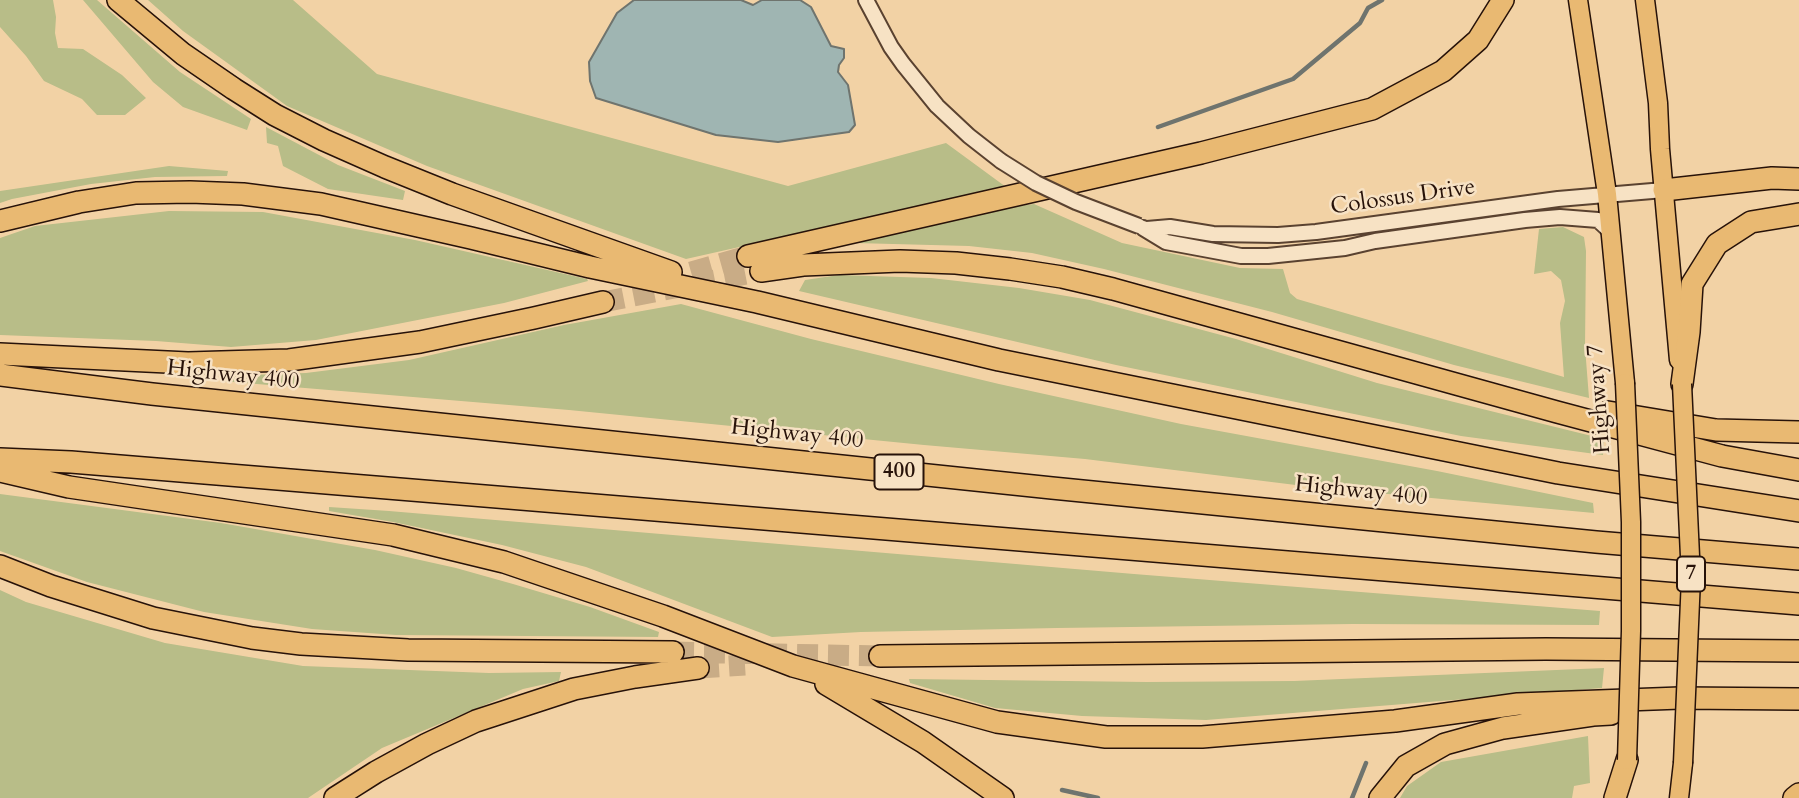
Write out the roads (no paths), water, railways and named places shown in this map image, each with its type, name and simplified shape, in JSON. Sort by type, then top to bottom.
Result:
[{"type":"highway","points":[[118,0],[183,54],[233,89],[275,115],[324,140],[452,194],[757,302]]},
{"type":"highway","points":[[1503,0],[1478,40],[1443,71],[1373,109],[755,264],[900,261],[956,263],[1010,268],[1062,277],[1722,456],[1799,470]]},
{"type":"highway","points":[[1664,190],[1772,178],[1799,178]]},
{"type":"highway","points":[[0,221],[79,202],[136,194],[190,192],[269,197],[321,204],[999,359],[1558,473],[1799,511]]},
{"type":"highway","points":[[1682,384],[1692,284],[1717,244],[1751,222],[1799,214]]},
{"type":"highway","points":[[0,354],[188,363],[289,360],[430,340],[603,302]]},
{"type":"highway","name":"Highway 400","points":[[0,375],[152,394],[1038,487],[1582,541],[1799,559]]},
{"type":"highway","points":[[1558,412],[1587,408],[1716,430],[1799,432]]},
{"type":"highway","points":[[0,459],[71,462],[1799,604]]},
{"type":"highway","points":[[0,471],[69,487],[393,535],[503,562],[663,616],[793,666],[997,722],[1106,737],[1202,737],[1395,721],[1518,704],[1680,698],[1799,699]]},
{"type":"highway","points":[[0,566],[51,586],[153,618],[252,638],[301,644],[408,650],[673,652]]},
{"type":"highway","points":[[880,656],[1546,649],[1799,651]]},
{"type":"highway","points":[[793,666],[901,728],[953,761],[1003,798]]},
{"type":"highway","points":[[335,798],[417,750],[489,717],[574,690],[635,677],[698,668]]},
{"type":"highway","points":[[1380,798],[1406,766],[1446,744],[1503,728],[1593,715],[1654,711],[1680,698]]},
{"type":"highway","points":[[1615,798],[1626,760]]},
{"type":"highway","points":[[1794,798],[1799,794]]},
{"type":"main road","name":"Highway 7","points":[[1577,0],[1607,194],[1625,383],[1631,522],[1631,631],[1623,798]]},
{"type":"main road","name":"7","points":[[1645,0],[1658,103],[1682,384],[1691,578],[1679,798]]},
{"type":"street","name":"Colossus Drive","points":[[866,0],[897,56],[937,106],[969,136],[1036,183],[1143,228],[1166,242],[1241,256],[1345,248],[1523,212],[1558,199],[1664,190]]},
{"type":"street","name":"Colossus Drive","points":[[1143,228],[1170,227],[1213,233],[1278,235],[1523,212],[1598,220],[1611,232]]},
{"type":"water","points":[[634,0],[741,0],[753,5],[762,0],[800,0],[811,7],[831,46],[844,49],[844,58],[838,72],[848,85],[855,125],[849,132],[778,142],[716,135],[596,98],[590,81],[589,62],[617,13]]},
{"type":"waterway","points":[[1158,127],[1293,79],[1360,23],[1368,8],[1382,0]]},
{"type":"waterway","points":[[1352,798],[1366,763]]},
{"type":"waterway","points":[[1062,790],[1098,798]]},
{"type":"tunnel","points":[[691,272],[748,256]]},
{"type":"tunnel","points":[[603,302],[761,271]]},
{"type":"tunnel","points":[[673,652],[880,656]]},
{"type":"tunnel","points":[[698,668],[745,665]]}]
